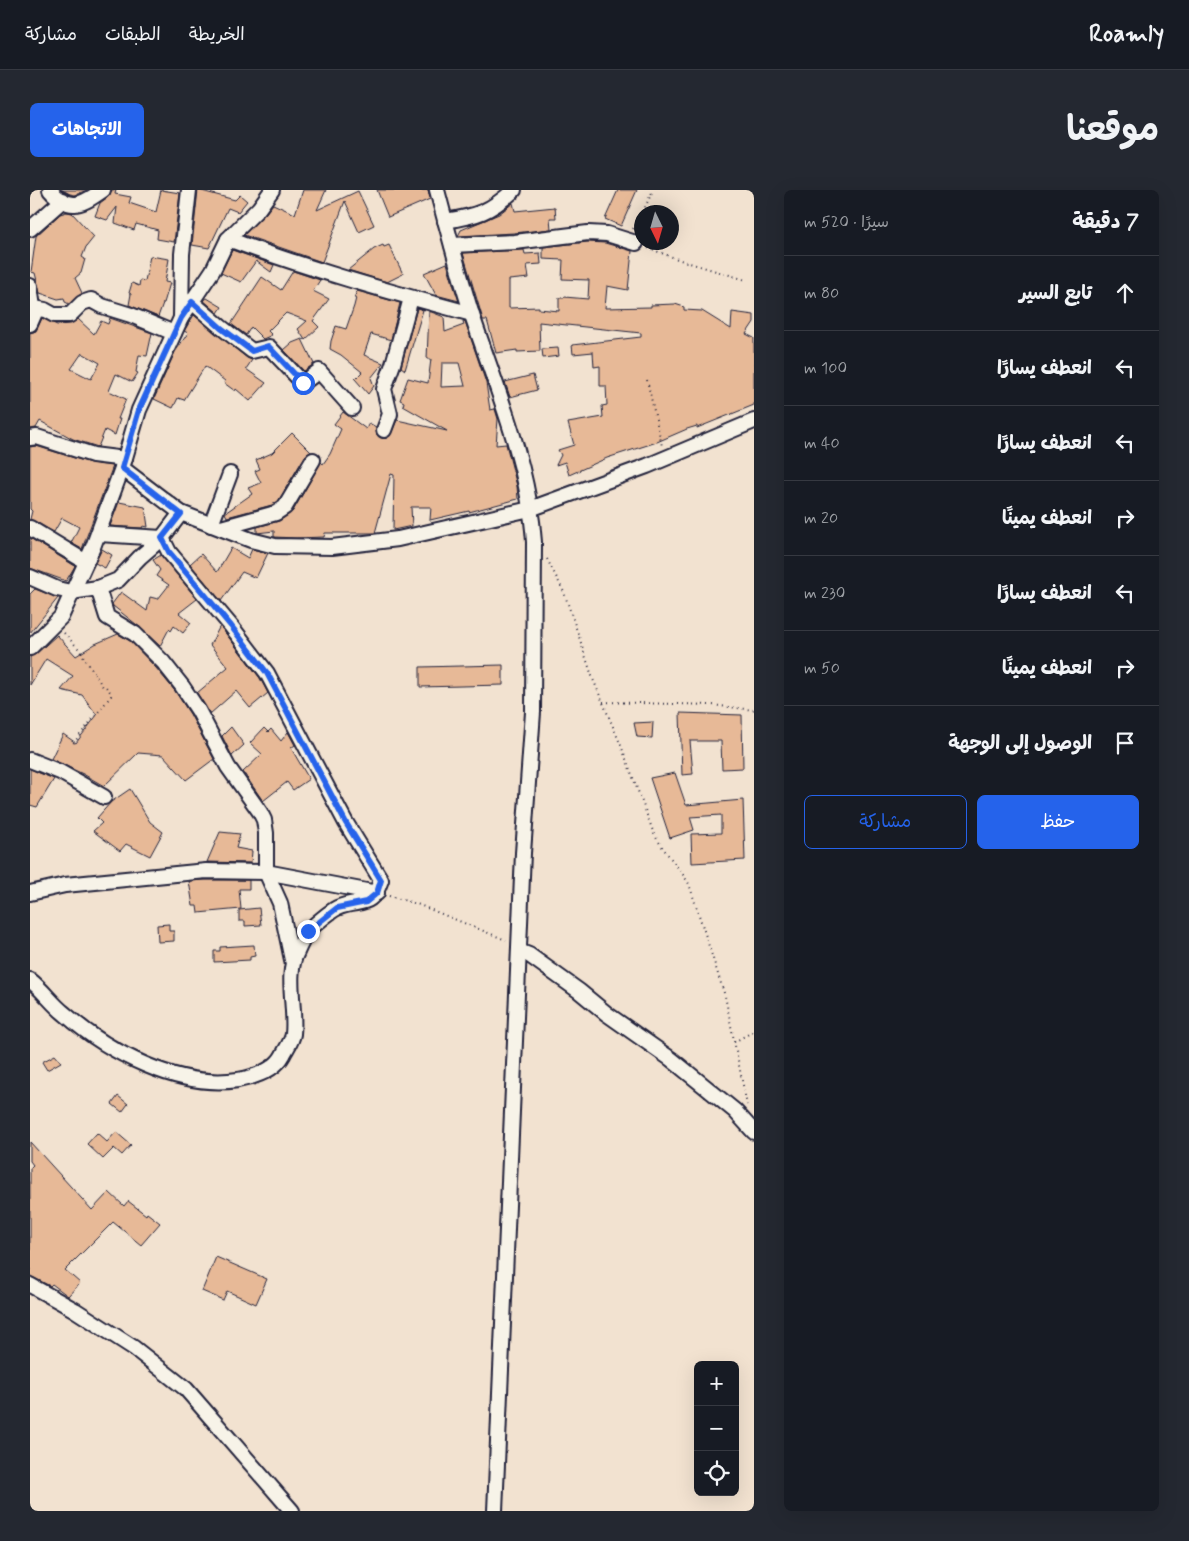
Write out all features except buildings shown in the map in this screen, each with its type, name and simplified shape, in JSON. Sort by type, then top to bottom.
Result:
[{"type":"street","points":[[50,190],[63,200],[79,204],[103,190]]},
{"type":"street","points":[[181,318],[182,254],[189,190]]},
{"type":"street","points":[[30,648],[61,617],[99,534],[124,463],[139,410],[181,318],[213,270],[228,239],[259,208],[272,190]]},
{"type":"street","points":[[437,190],[472,314],[505,407],[530,509],[534,542],[533,712],[523,853],[495,1511]]},
{"type":"street","points":[[445,222],[480,214],[499,204],[514,190]]},
{"type":"street","points":[[30,229],[63,200]]},
{"type":"street","points":[[452,245],[515,242],[588,233],[607,234],[634,243]]},
{"type":"street","points":[[228,239],[287,261],[472,314]]},
{"type":"street","points":[[30,286],[34,308],[34,315],[30,324]]},
{"type":"street","points":[[384,430],[390,414],[384,389],[393,364],[411,298]]},
{"type":"street","points":[[34,308],[45,310],[54,315],[70,315],[82,302],[91,300],[102,306],[131,315],[174,333]]},
{"type":"street","points":[[192,302],[221,328],[252,351],[268,346],[303,383],[319,371],[352,408]]},
{"type":"street","points":[[30,438],[37,437],[124,463],[181,514],[264,544],[307,548],[398,539],[530,509],[665,458],[754,421]]},
{"type":"street","points":[[216,527],[276,512],[285,506],[313,460]]},
{"type":"street","points":[[216,527],[230,474]]},
{"type":"street","points":[[30,577],[57,589],[71,592],[98,588],[118,580],[140,556],[162,538],[181,514]]},
{"type":"street","points":[[30,528],[86,562]]},
{"type":"street","points":[[99,534],[162,538]]},
{"type":"street","points":[[162,538],[169,552],[231,626],[267,673],[346,823],[381,880],[377,893],[366,902],[337,908],[308,931],[292,960]]},
{"type":"street","points":[[30,980],[65,1015],[112,1048],[135,1061],[172,1074],[210,1081],[230,1081],[251,1077],[268,1069],[282,1057],[292,1036],[292,960],[280,903],[266,872],[264,820],[228,767],[198,710],[182,686],[163,662],[135,634],[108,617],[98,588]]},
{"type":"street","points":[[30,760],[60,772],[104,797]]},
{"type":"street","points":[[30,892],[65,885],[206,871],[266,872],[377,893]]},
{"type":"street","points":[[520,948],[579,991],[606,1014],[671,1059],[735,1111],[752,1129]]},
{"type":"street","points":[[30,1285],[75,1310],[134,1348],[186,1388],[292,1511]]},
{"type":"path","points":[[646,205],[653,190]]},
{"type":"path","points":[[653,250],[746,280]]},
{"type":"path","points":[[648,380],[665,458]]},
{"type":"path","points":[[534,542],[550,564],[564,592],[593,678],[622,748],[654,834],[689,884],[725,996],[752,1129]]},
{"type":"path","points":[[56,624],[78,648],[103,687],[106,687],[111,693],[111,696],[72,745]]},
{"type":"path","points":[[603,702],[712,705],[754,710]]},
{"type":"path","points":[[377,893],[417,904],[520,948]]},
{"type":"path","points":[[734,1043],[754,1031]]},
{"type":"route","points":[[303,383],[268,346],[252,351],[221,328],[192,302],[181,318],[139,410],[122,468],[181,514],[162,538],[169,552],[231,626],[267,673],[346,823],[381,880],[377,893],[366,902],[337,908],[308,931]]}]
